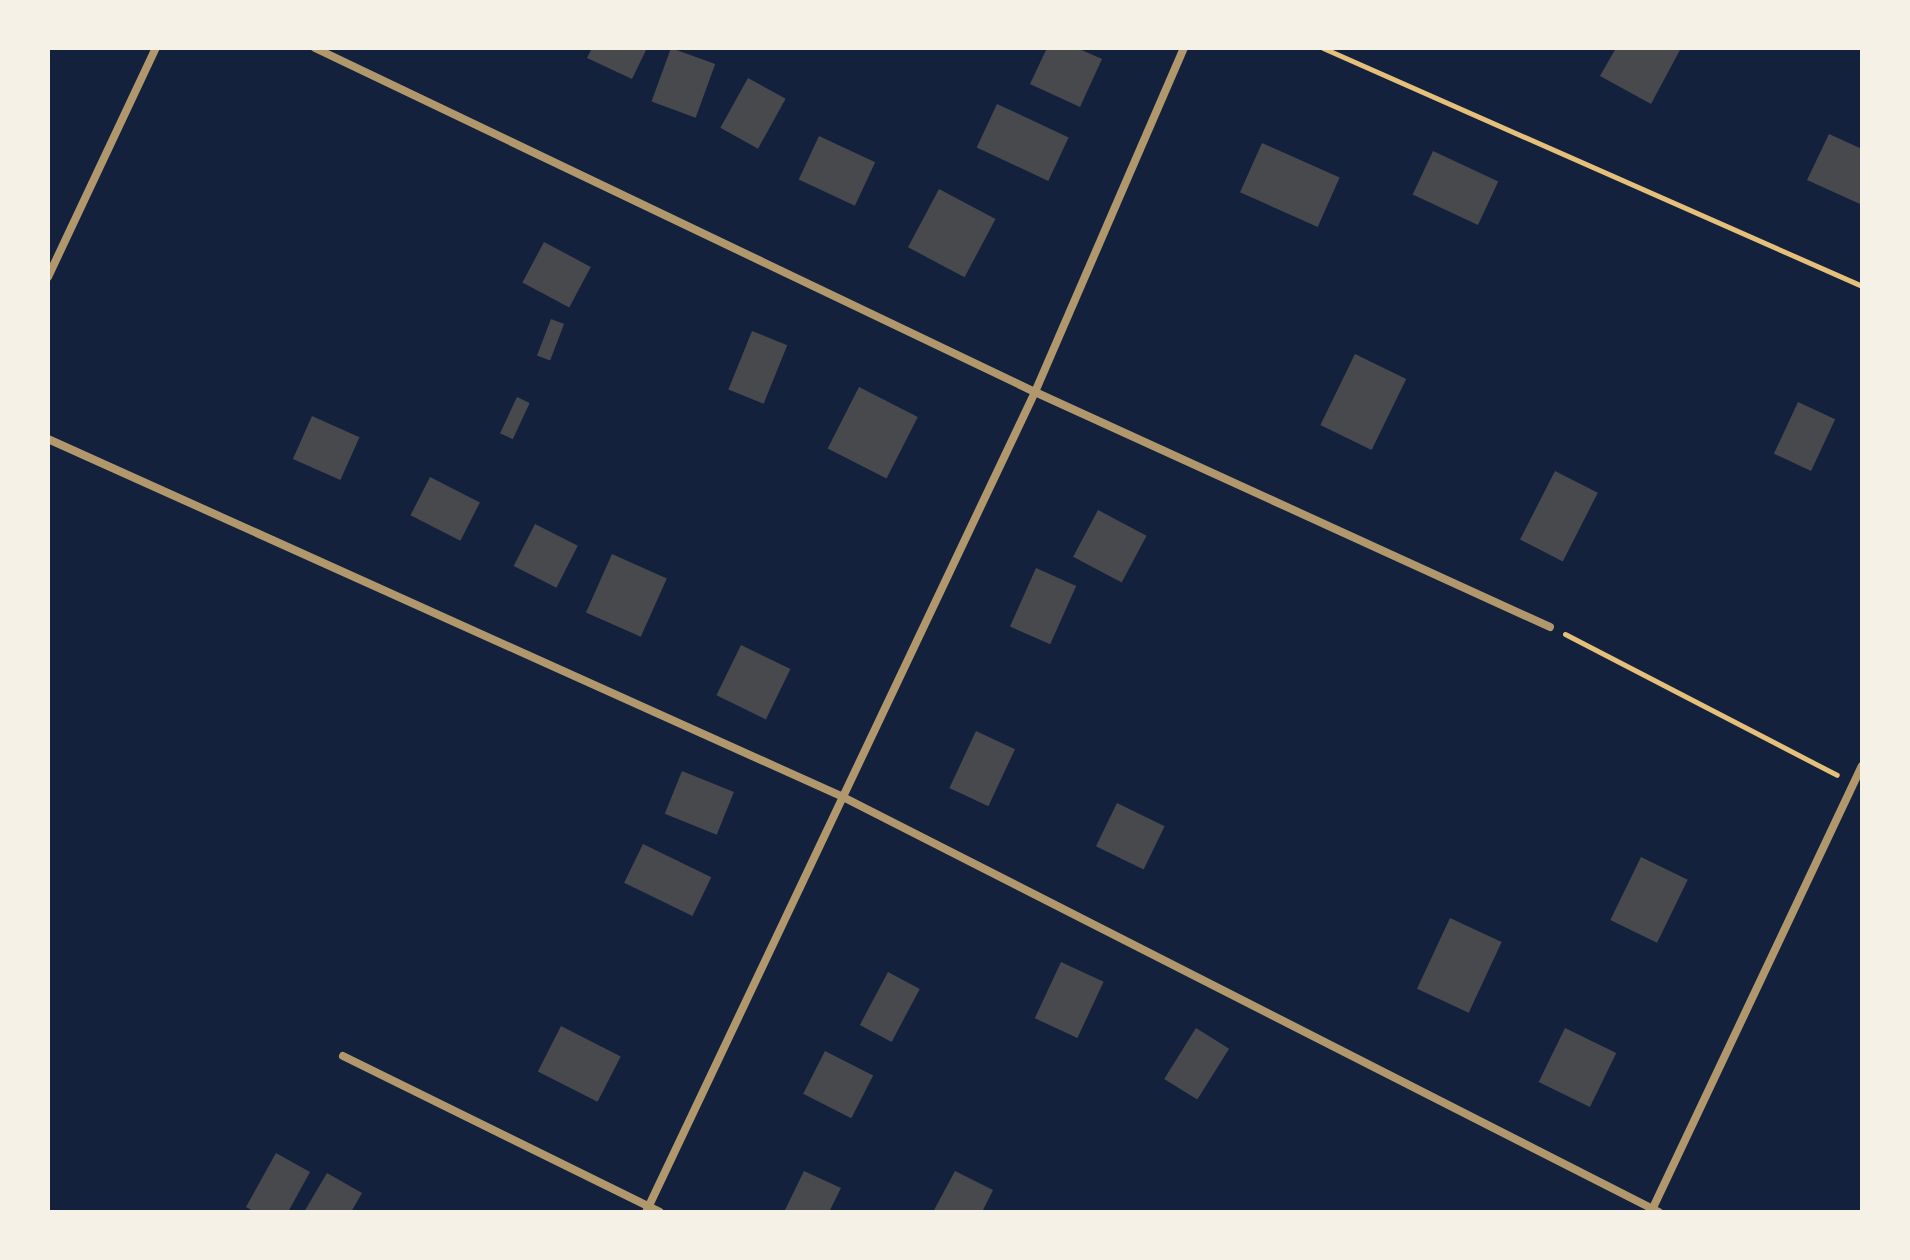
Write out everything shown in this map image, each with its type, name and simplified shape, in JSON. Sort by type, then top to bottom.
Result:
[{"type":"street","points":[[48,277],[156,48]]},
{"type":"street","points":[[315,48],[1035,392],[1550,627]]},
{"type":"street","points":[[647,1209],[1035,392],[1184,48]]},
{"type":"street","points":[[48,439],[841,796],[1654,1211],[1862,766]]},
{"type":"street","points":[[343,1056],[647,1209],[660,1212]]},
{"type":"path","points":[[1323,48],[1862,286]]},
{"type":"path","points":[[1550,627],[1854,784]]},
{"type":"building","points":[[592,48],[647,48],[632,79],[587,58]]},
{"type":"building","points":[[671,48],[715,64],[696,118],[652,102]]},
{"type":"building","points":[[1047,48],[1077,48],[1102,59],[1080,107],[1030,84]]},
{"type":"building","points":[[1616,48],[1681,48],[1651,104],[1600,76]]},
{"type":"building","points":[[748,78],[786,99],[758,149],[720,128]]},
{"type":"building","points":[[997,104],[1069,137],[1048,181],[977,148]]},
{"type":"building","points":[[1829,134],[1862,149],[1860,204],[1807,180]]},
{"type":"building","points":[[819,136],[875,162],[855,206],[799,180]]},
{"type":"building","points":[[1262,143],[1340,178],[1318,227],[1240,192]]},
{"type":"building","points":[[1433,151],[1498,181],[1478,225],[1413,195]]},
{"type":"building","points":[[939,189],[996,219],[965,277],[908,247]]},
{"type":"building","points":[[544,242],[591,267],[569,307],[522,283]]},
{"type":"building","points":[[551,319],[564,324],[550,360],[537,355]]},
{"type":"building","points":[[752,331],[787,345],[764,404],[728,389]]},
{"type":"building","points":[[1355,354],[1406,379],[1372,450],[1320,425]]},
{"type":"building","points":[[859,387],[918,417],[886,478],[828,448]]},
{"type":"building","points":[[517,397],[530,403],[513,439],[500,433]]},
{"type":"building","points":[[1798,402],[1835,419],[1811,471],[1774,454]]},
{"type":"building","points":[[312,416],[360,437],[340,480],[293,459]]},
{"type":"building","points":[[1555,471],[1598,493],[1563,561],[1520,540]]},
{"type":"building","points":[[430,477],[480,502],[460,541],[410,515]]},
{"type":"building","points":[[1098,510],[1147,536],[1122,583],[1073,557]]},
{"type":"building","points":[[535,524],[578,546],[556,588],[514,566]]},
{"type":"building","points":[[612,554],[667,578],[641,637],[586,612]]},
{"type":"building","points":[[1036,568],[1076,586],[1050,644],[1010,626]]},
{"type":"building","points":[[741,645],[790,669],[766,719],[716,695]]},
{"type":"building","points":[[976,731],[1015,749],[988,806],[949,788]]},
{"type":"building","points":[[682,771],[734,792],[717,835],[665,814]]},
{"type":"building","points":[[1117,803],[1165,826],[1144,869],[1096,846]]},
{"type":"building","points":[[643,844],[711,877],[692,916],[624,883]]},
{"type":"building","points":[[1641,857],[1688,880],[1657,943],[1610,920]]},
{"type":"building","points":[[1450,918],[1502,942],[1469,1013],[1417,989]]},
{"type":"building","points":[[1061,962],[1104,982],[1077,1038],[1035,1018]]},
{"type":"building","points":[[888,972],[920,989],[892,1042],[860,1025]]},
{"type":"building","points":[[561,1026],[621,1056],[598,1102],[538,1071]]},
{"type":"building","points":[[1196,1028],[1229,1049],[1197,1100],[1164,1079]]},
{"type":"building","points":[[1565,1028],[1616,1053],[1590,1107],[1539,1082]]},
{"type":"building","points":[[825,1051],[873,1076],[851,1118],[803,1094]]},
{"type":"building","points":[[276,1153],[310,1172],[288,1212],[255,1212],[246,1207]]},
{"type":"building","points":[[804,1171],[841,1188],[829,1212],[784,1212]]},
{"type":"building","points":[[955,1171],[993,1190],[982,1212],[933,1212]]},
{"type":"building","points":[[327,1173],[362,1193],[351,1212],[304,1212]]}]
